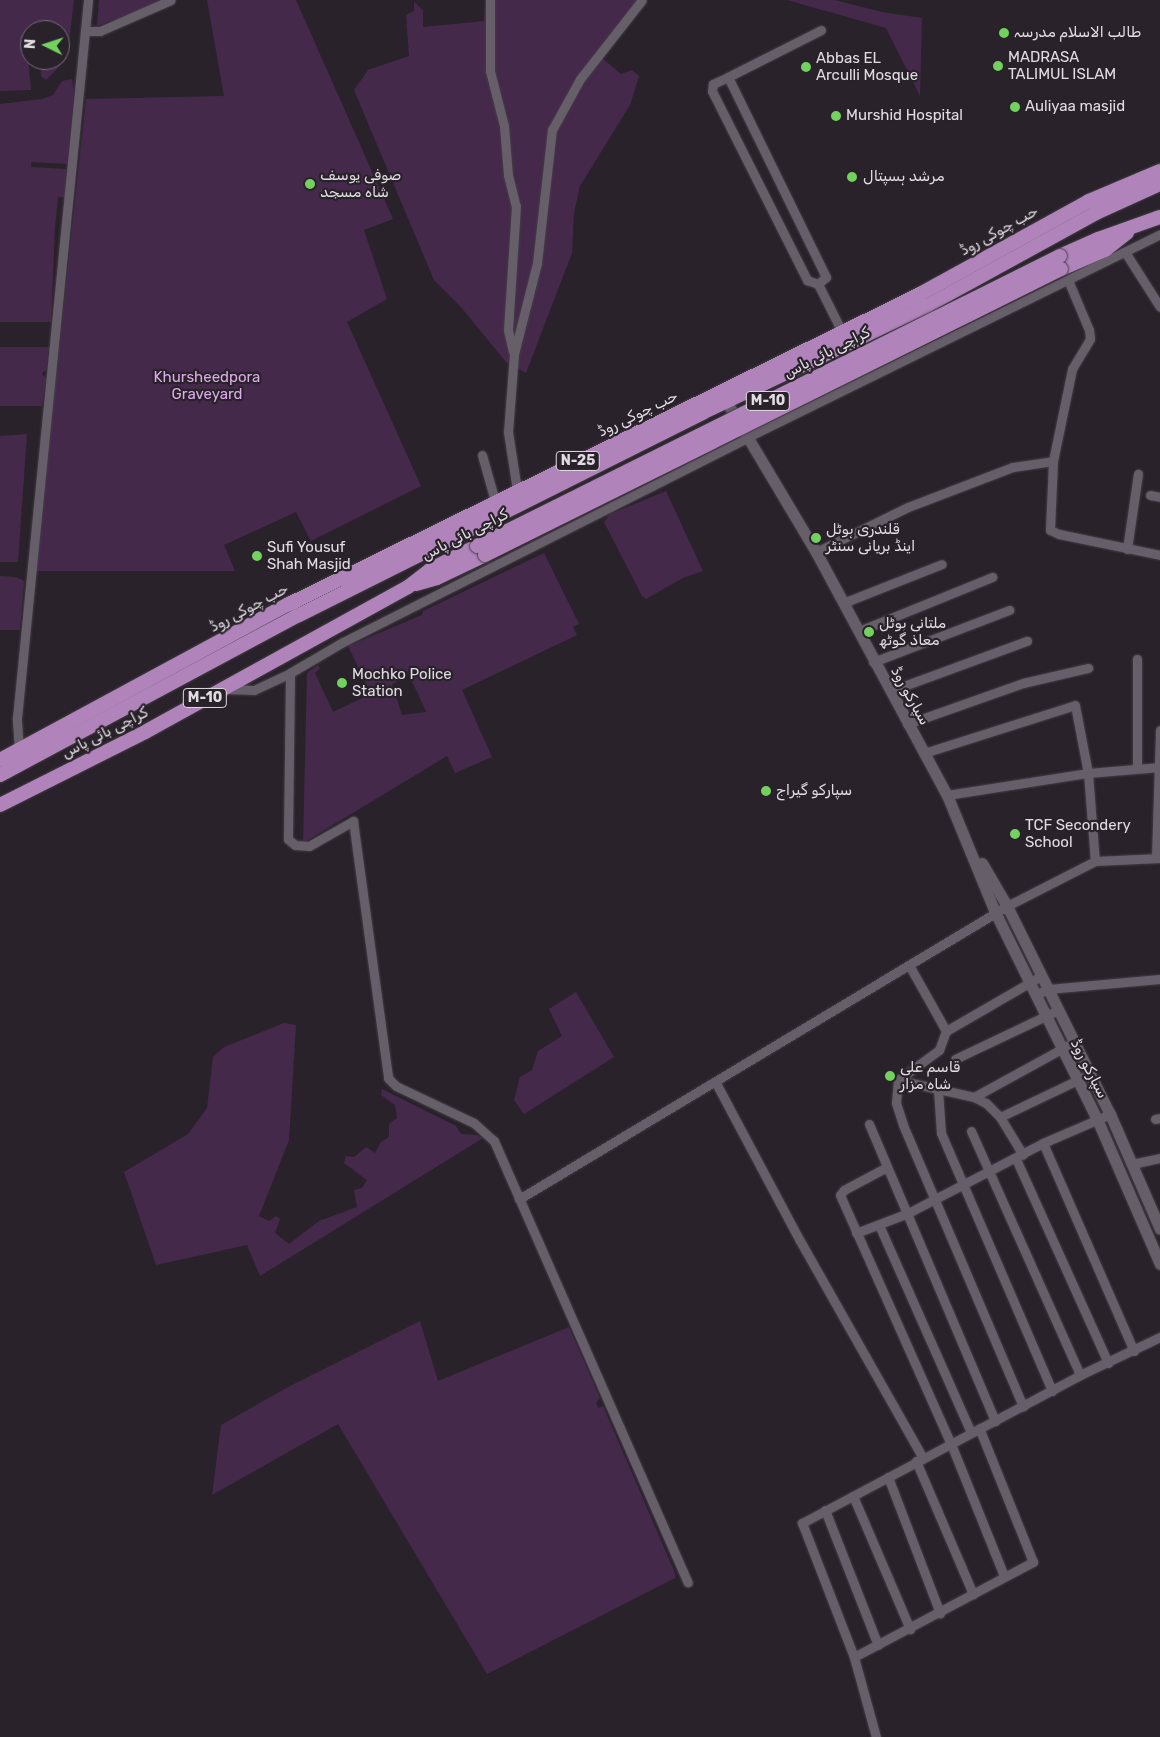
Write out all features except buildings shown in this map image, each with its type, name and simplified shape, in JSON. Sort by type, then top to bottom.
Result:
[{"type":"highway","name":"حب چوکی روڈ","points":[[0,760],[281,609],[517,490],[723,398],[842,332],[920,294],[1089,201],[1160,171]]},
{"type":"highway","points":[[0,775],[299,615],[723,398],[927,306],[1096,213],[1160,184]]},
{"type":"highway","name":"کراچی بائی پاس","points":[[0,805],[145,732],[408,587],[437,578],[481,550],[1063,268],[1105,250],[1134,228],[1160,217]]},
{"type":"street","points":[[19,750],[17,718],[88,0]]},
{"type":"street","points":[[85,31],[100,31],[171,0]]},
{"type":"street","points":[[490,0],[490,71],[504,126],[508,175],[516,206],[508,330],[514,354]]},
{"type":"street","points":[[517,490],[508,432],[514,354],[537,263],[552,130],[580,79],[642,0]]},
{"type":"street","points":[[821,30],[713,84],[712,91],[807,280],[818,284],[842,332]]},
{"type":"street","points":[[728,77],[826,277],[818,284]]},
{"type":"street","points":[[220,689],[254,690],[290,673],[344,642],[750,436],[1063,268],[1124,252],[1160,234]]},
{"type":"street","points":[[1124,252],[1160,307]]},
{"type":"street","points":[[1063,268],[1089,330],[1090,339],[1072,369],[1053,461],[1050,530],[1059,534],[1160,555]]},
{"type":"street","name":"سپارکو روڈ","points":[[723,398],[750,436],[816,552],[907,724],[947,795],[995,912],[1097,1119],[1160,1264]]},
{"type":"street","points":[[482,455],[495,501]]},
{"type":"street","points":[[816,552],[908,507],[1014,467],[1053,461]]},
{"type":"street","points":[[1127,549],[1138,474]]},
{"type":"street","points":[[1150,496],[1160,498]]},
{"type":"street","points":[[844,603],[942,564]]},
{"type":"street","points":[[858,631],[992,577]]},
{"type":"street","points":[[874,662],[1009,610]]},
{"type":"street","points":[[890,691],[1027,641]]},
{"type":"street","points":[[1137,767],[1138,659]]},
{"type":"street","points":[[907,724],[1023,683],[1088,668]]},
{"type":"street","points":[[290,673],[288,839],[295,845],[309,846],[353,821],[388,1078],[396,1086],[485,1131],[494,1141],[688,1582]]},
{"type":"street","points":[[924,753],[1071,705],[1076,708],[1088,773],[1095,861]]},
{"type":"street","points":[[519,1199],[716,1083],[848,999],[909,965],[995,912],[1095,861],[1158,858],[1160,730]]},
{"type":"street","points":[[947,795],[1088,773],[1137,767],[1159,767]]},
{"type":"street","name":"سپارکو روڈ","points":[[964,834],[1007,906],[1110,1114],[1159,1226]]},
{"type":"street","points":[[909,965],[946,1031]]},
{"type":"street","points":[[1022,1407],[903,1125],[896,1103],[898,1080],[939,1050],[946,1031],[1041,976]]},
{"type":"street","points":[[1035,995],[1048,989],[1160,979]]},
{"type":"street","points":[[955,1059],[1058,1010]]},
{"type":"street","points":[[974,1097],[1074,1042]]},
{"type":"street","points":[[1000,1117],[1090,1074]]},
{"type":"street","points":[[898,1080],[974,1097],[1000,1117],[1020,1157],[1108,1363]]},
{"type":"street","points":[[716,1083],[919,1460],[973,1594]]},
{"type":"street","points":[[938,1090],[941,1133],[961,1186],[1052,1391]]},
{"type":"street","points":[[856,1234],[908,1213],[989,1170],[1020,1157],[1043,1143],[1110,1114]]},
{"type":"street","points":[[869,1124],[995,1421]]},
{"type":"street","points":[[971,1131],[1080,1375]]},
{"type":"street","points":[[1043,1143],[1134,1351]]},
{"type":"street","points":[[1132,1164],[1160,1158]]},
{"type":"street","points":[[887,1167],[841,1192],[856,1234],[951,1444],[1004,1576]]},
{"type":"street","points":[[879,1225],[970,1434]]},
{"type":"street","points":[[876,1737],[854,1657],[802,1523],[1080,1375],[1160,1337]]},
{"type":"street","points":[[854,1657],[940,1613],[1004,1576],[1031,1564],[1033,1558],[980,1428]]},
{"type":"street","points":[[888,1477],[940,1613]]},
{"type":"street","points":[[852,1496],[910,1628]]},
{"type":"street","points":[[825,1510],[878,1645]]},
{"type":"green space","points":[[0,0],[74,0],[70,34],[70,20],[20,20],[20,70],[29,70],[31,90],[0,91]]},
{"type":"green space","points":[[99,0],[159,0],[160,3],[97,26]]},
{"type":"green space","name":"Khursheedpora Graveyard","points":[[207,0],[296,0],[393,219],[364,230],[387,299],[347,322],[421,486],[311,541],[296,512],[224,545],[235,571],[35,571],[86,99],[224,96]]},
{"type":"green space","points":[[485,0],[638,0],[596,53],[621,74],[632,70],[639,76],[630,105],[580,186],[574,213],[572,253],[526,373],[506,362],[460,306],[434,280],[354,90],[368,70],[409,56],[406,15],[414,11],[414,2],[423,10],[423,27],[484,21]]},
{"type":"green space","points":[[787,0],[835,0],[882,12],[922,18],[920,96],[886,28]]},
{"type":"green space","points":[[41,70],[56,70],[46,80],[41,76]]},
{"type":"green space","points":[[72,79],[74,91],[67,164],[31,162],[31,167],[66,169],[65,197],[58,197],[55,227],[51,322],[0,322],[0,104],[42,99],[53,95],[62,81]]},
{"type":"green space","points":[[0,347],[49,347],[46,370],[42,374],[46,378],[42,406],[0,406]]},
{"type":"green space","points":[[27,434],[18,562],[0,562],[0,436]]},
{"type":"green space","points":[[666,491],[703,571],[683,578],[646,599],[642,596],[604,522],[610,514]]},
{"type":"green space","points":[[544,553],[579,624],[573,627],[577,635],[462,690],[492,757],[455,773],[447,756],[303,843],[307,673],[318,665],[320,668],[315,673],[333,712],[371,694],[348,646],[422,615],[423,611]],"holes":[[[407,671],[426,711],[402,715],[392,684],[404,679],[402,675]]]},
{"type":"green space","points":[[0,576],[16,577],[24,581],[20,630],[0,630]]},
{"type":"green space","points":[[576,992],[614,1057],[524,1114],[514,1100],[520,1077],[532,1070],[538,1051],[562,1036],[549,1009]]},
{"type":"green space","points":[[284,1023],[296,1025],[289,1140],[259,1216],[269,1221],[276,1216],[280,1219],[275,1233],[289,1244],[319,1221],[357,1207],[354,1190],[362,1188],[367,1180],[344,1163],[346,1156],[354,1157],[366,1147],[375,1153],[381,1142],[389,1137],[389,1124],[397,1118],[395,1105],[381,1095],[382,1089],[456,1126],[461,1134],[477,1135],[483,1138],[260,1276],[247,1245],[156,1265],[124,1172],[188,1134],[207,1108],[213,1057],[224,1047]]},
{"type":"green space","points":[[420,1321],[438,1381],[569,1327],[600,1398],[596,1403],[598,1408],[603,1406],[675,1573],[675,1578],[487,1674],[338,1424],[212,1495],[221,1425],[290,1386]]},
{"type":"place","name":"طالب الاسلام مدرسہ","points":[[1004,33]]},
{"type":"place","name":"MADRASA TALIMUL ISLAM","points":[[998,66]]},
{"type":"place","name":"Abbas EL Arculli Mosque","points":[[806,67]]},
{"type":"place","name":"Auliyaa masjid","points":[[1015,107]]},
{"type":"place","name":"Murshid Hospital","points":[[836,116]]},
{"type":"place","name":"مرشد ہسپتال","points":[[852,177]]},
{"type":"place","name":"صوفی یوسف شاہ مسجد","points":[[310,184]]},
{"type":"place","name":"قلندری ہوٹل اینڈ بریانی سنٹر","points":[[816,538]]},
{"type":"place","name":"Sufi Yousuf Shah Masjid","points":[[257,556]]},
{"type":"place","name":"ملتانی ہوٹل معاذ گوٹھ","points":[[869,632]]},
{"type":"place","name":"Mochko Police Station","points":[[342,683]]},
{"type":"place","name":"سپارکو گیراج","points":[[766,791]]},
{"type":"place","name":"TCF Secondery School","points":[[1015,834]]},
{"type":"place","name":"قاسم علی شاہ مزار","points":[[890,1076]]}]
